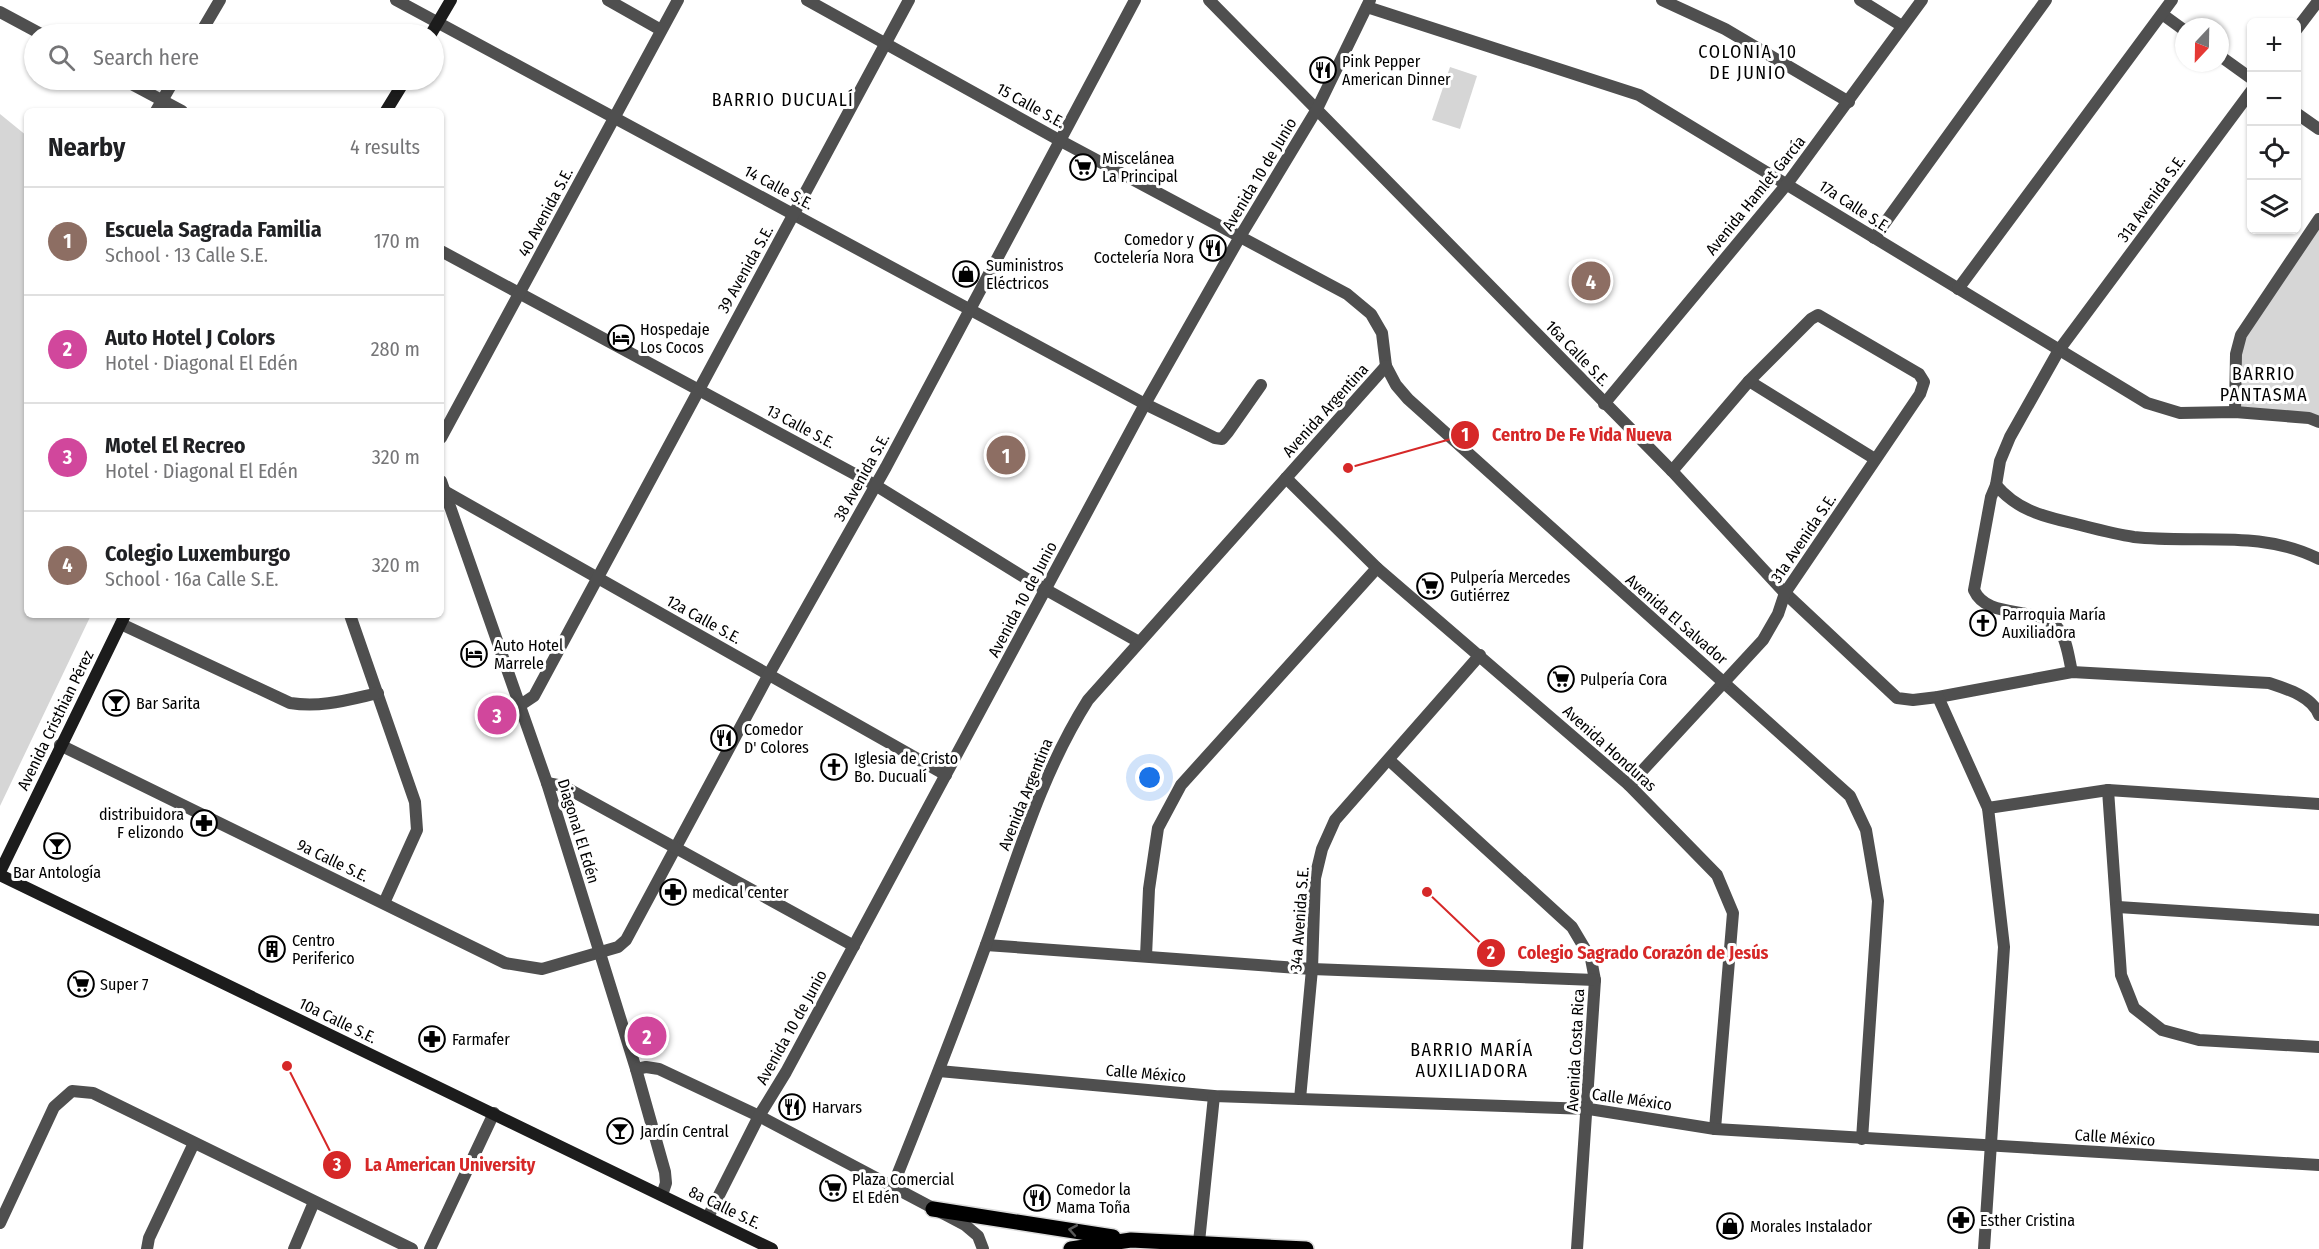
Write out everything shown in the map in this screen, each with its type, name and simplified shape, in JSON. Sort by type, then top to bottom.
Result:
[{"type":"main road","points":[[933,1209],[1131,1240],[1306,1249]]},
{"type":"main road","points":[[1071,1249],[1131,1240]]},
{"type":"street","points":[[206,24],[220,0]]},
{"type":"street","name":"14 Calle S.E.","points":[[396,0],[438,23]]},
{"type":"street","points":[[438,23],[451,0]]},
{"type":"street","points":[[608,0],[661,30]]},
{"type":"street","name":"40 Avenida S.E.","points":[[444,433],[678,0]]},
{"type":"street","name":"15 Calle S.E.","points":[[807,0],[1059,140],[1241,235]]},
{"type":"street","name":"39 Avenida S.E.","points":[[519,706],[534,696],[600,579],[698,390],[909,0]]},
{"type":"street","name":"38 Avenida S.E.","points":[[599,953],[618,947],[627,940],[769,674],[875,485],[1135,0]]},
{"type":"street","name":"16a Calle S.E.","points":[[1209,0],[1672,471],[1785,593],[1897,698],[1913,700],[1938,697],[2072,672],[2269,683],[2294,691],[2317,709],[2319,715]]},
{"type":"street","points":[[1662,0],[1725,29],[1849,102]]},
{"type":"street","points":[[1860,0],[1902,26]]},
{"type":"street","name":"Avenida Hamlet García","points":[[1604,404],[1787,184],[1922,0]]},
{"type":"street","points":[[1874,238],[2046,0]]},
{"type":"street","points":[[1958,289],[2172,0]]},
{"type":"street","points":[[2301,23],[2319,0]]},
{"type":"street","name":"Avenida 10 de Junio","points":[[708,1217],[759,1116],[854,946],[1145,404],[1241,235],[1317,109],[1368,4]]},
{"type":"street","name":"17a Calle S.E.","points":[[1368,4],[1639,95],[2147,403],[2180,413],[2235,412],[2308,418],[2319,422]]},
{"type":"street","points":[[0,12],[24,25]]},
{"type":"street","points":[[2162,14],[2175,23]]},
{"type":"street","name":"14 Calle S.E.","points":[[444,26],[1145,404],[1215,438],[1222,439],[1261,385]]},
{"type":"street","points":[[2229,62],[2247,75]]},
{"type":"street","points":[[137,90],[159,106],[168,90]]},
{"type":"street","points":[[388,108],[399,90]]},
{"type":"street","name":"31a Avenida S.E.","points":[[2072,672],[2061,633],[2055,625],[2043,619],[1993,606],[1978,599],[1974,590],[1986,520],[2000,461],[2010,437],[2060,350],[2247,97]]},
{"type":"street","points":[[2301,116],[2319,129]]},
{"type":"street","points":[[2235,412],[2236,354],[2241,335],[2319,219]]},
{"type":"street","name":"Avenida El Salvador","points":[[1241,235],[1347,294],[1371,314],[1382,333],[1386,366],[1396,385],[1408,399],[1850,796],[1866,830],[1878,901],[1862,1139]]},
{"type":"street","name":"13 Calle S.E.","points":[[444,253],[875,485],[1046,589],[1139,642]]},
{"type":"street","name":"31a Avenida S.E.","points":[[1629,785],[1763,640],[1778,614],[1785,593],[1920,394],[1924,382],[1919,374],[1818,315],[1811,319],[1749,381]]},
{"type":"street","name":"Avenida Argentina","points":[[892,1188],[939,1071],[1043,785],[1066,735],[1088,700],[1386,366]]},
{"type":"street","points":[[1672,471],[1749,381],[1875,459]]},
{"type":"street","name":"Avenida Honduras","points":[[1286,478],[1377,568],[1629,785],[1717,875],[1733,913],[1715,1129]]},
{"type":"street","points":[[1996,485],[2009,500],[2030,512],[2107,531],[2134,537],[2270,541],[2319,560]]},
{"type":"street","name":"12a Calle S.E.","points":[[444,488],[600,579],[946,775]]},
{"type":"street","name":"Diagonal El Edén","points":[[444,490],[547,783],[636,1070],[665,1172],[666,1183],[662,1195]]},
{"type":"street","points":[[1146,956],[1149,889],[1158,828],[1181,785],[1377,568]]},
{"type":"street","points":[[351,618],[415,802],[417,830],[384,903]]},
{"type":"street","points":[[123,620],[290,703],[310,706],[329,705],[378,693]]},
{"type":"street","name":"Avenida Cristhian Pérez","points":[[0,874],[60,745],[123,620]]},
{"type":"street","name":"34a Avenida S.E.","points":[[1300,1099],[1312,969],[1315,878],[1322,849],[1335,820],[1480,655]]},
{"type":"street","points":[[1938,697],[1988,808],[2004,947],[1989,1144],[1984,1249]]},
{"type":"street","name":"9a Calle S.E.","points":[[60,745],[505,963],[542,969],[599,953]]},
{"type":"street","name":"Avenida Costa Rica","points":[[1389,760],[1572,927],[1591,959],[1595,980],[1589,1110],[1577,1249]]},
{"type":"street","points":[[547,783],[563,786],[854,946]]},
{"type":"street","points":[[1988,808],[2108,790],[2319,804]]},
{"type":"street","points":[[2108,790],[2121,975],[2134,1008],[2162,1030],[2199,1040],[2319,1047]]},
{"type":"street","name":"10a Calle S.E.","points":[[0,874],[662,1195]]},
{"type":"street","points":[[2118,907],[2319,920]]},
{"type":"street","points":[[986,945],[1312,969],[1595,980]]},
{"type":"street","points":[[636,1070],[646,1067],[659,1069],[759,1116],[972,1230],[981,1241],[983,1249]]},
{"type":"street","name":"Calle México","points":[[939,1071],[1214,1096],[1589,1110],[1715,1129],[2319,1165]]},
{"type":"street","points":[[1,1220],[54,1107],[72,1091],[93,1093],[412,1249]]},
{"type":"street","points":[[1199,1242],[1214,1096]]},
{"type":"street","points":[[430,1249],[494,1113]]},
{"type":"street","points":[[147,1249],[149,1238],[194,1143]]},
{"type":"street","name":"8a Calle S.E.","points":[[662,1195],[772,1249]]},
{"type":"street","points":[[294,1249],[314,1202]]},
{"type":"shaded area","points":[[1450,67],[1477,76],[1460,129],[1432,120]]},
{"type":"shaded area","points":[[0,114],[24,134],[24,618],[90,618],[0,806]]},
{"type":"shaded area","points":[[2319,219],[2319,422],[2235,412],[2236,354]]},
{"type":"place","name":"Pink Pepper American Dinner","points":[[1323,70]]},
{"type":"place","name":"Miscelánea La Principal","points":[[1083,167]]},
{"type":"place","name":"Comedor y Coctelería Nora","points":[[1213,248]]},
{"type":"place","name":"Suministros Eléctricos","points":[[966,274]]},
{"type":"place","name":"Colegio Luxemburgo","points":[[1591,281]]},
{"type":"place","name":"Hospedaje Los Cocos","points":[[621,338]]},
{"type":"place","name":"Escuela Sagrada Familia","points":[[1006,455]]},
{"type":"place","name":"Centro De Fe Vida Nueva","points":[[1348,468]]},
{"type":"place","name":"Pulpería Mercedes Gutiérrez","points":[[1430,586]]},
{"type":"place","name":"Parroquia María Auxiliadora","points":[[1983,623]]},
{"type":"place","name":"Auto Hotel Marrele","points":[[474,654]]},
{"type":"place","name":"Pulpería Cora","points":[[1561,679]]},
{"type":"place","name":"Bar Sarita","points":[[116,703]]},
{"type":"place","name":"Motel El Recreo","points":[[497,715]]},
{"type":"place","name":"Comedor D' Colores","points":[[724,738]]},
{"type":"place","name":"Iglesia de Cristo Bo. Ducualí","points":[[834,767]]},
{"type":"place","name":"distribuidora F elizondo","points":[[204,823]]},
{"type":"place","name":"Bar Antología","points":[[57,846]]},
{"type":"place","name":"medical center","points":[[673,892]]},
{"type":"place","name":"Colegio Sagrado Corazón de Jesús","points":[[1427,892]]},
{"type":"place","name":"Centro Periferico","points":[[272,949]]},
{"type":"place","name":"Super 7","points":[[81,984]]},
{"type":"place","name":"Auto Hotel J Colors","points":[[647,1036]]},
{"type":"place","name":"Farmafer","points":[[432,1039]]},
{"type":"place","name":"La American University","points":[[287,1066]]},
{"type":"place","name":"Harvars","points":[[792,1107]]},
{"type":"place","name":"Jardín Central","points":[[620,1131]]},
{"type":"place","name":"Plaza Comercial El Edén","points":[[833,1188]]},
{"type":"place","name":"Comedor la Mama Toña","points":[[1037,1198]]},
{"type":"place","name":"Esther Cristina","points":[[1961,1220]]},
{"type":"place","name":"Morales Instalador","points":[[1730,1226]]},
{"type":"district","name":"COLONIA 10 DE JUNIO","points":[[1748,62]]},
{"type":"district","name":"BARRIO DUCUALÍ","points":[[783,100]]},
{"type":"district","name":"BARRIO PANTASMA","points":[[2264,384]]},
{"type":"district","name":"BARRIO MARÍA AUXILIADORA","points":[[1472,1060]]}]
